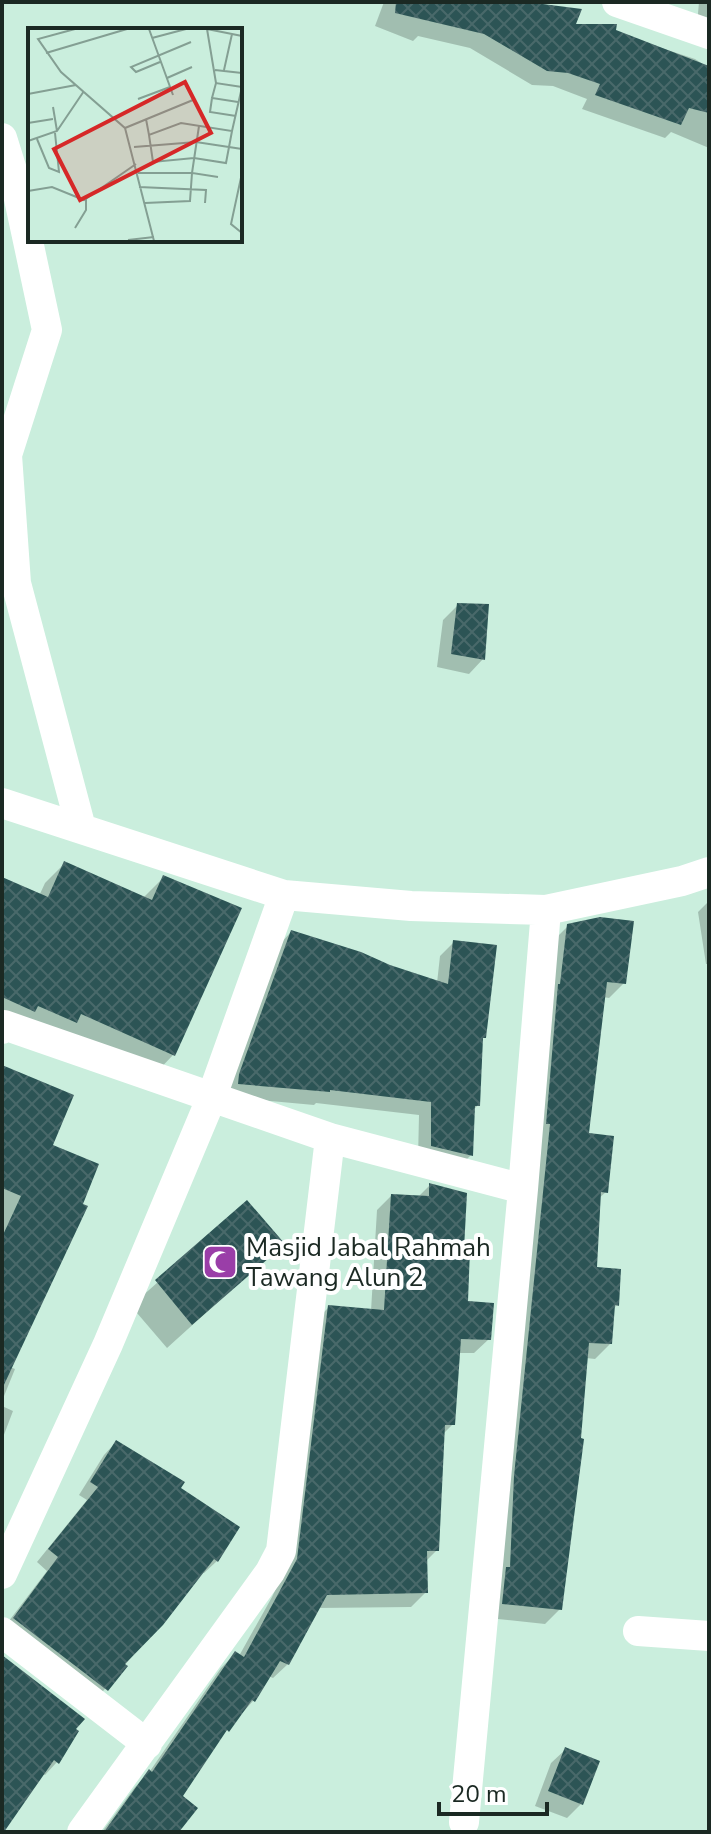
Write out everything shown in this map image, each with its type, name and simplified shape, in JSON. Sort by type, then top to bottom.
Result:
[{"type":"street","points":[[617,2],[709,34]]},
{"type":"street","points":[[2,138],[28,241]]},
{"type":"street","points":[[28,242],[47,330],[7,455],[16,583],[81,828]]},
{"type":"street","points":[[2,803],[284,895],[411,906],[546,910],[682,881],[709,872]]},
{"type":"street","points":[[2,1574],[108,1344],[211,1099],[284,895]]},
{"type":"street","points":[[464,1822],[546,910]]},
{"type":"street","points":[[3,1026],[330,1138],[523,1189]]},
{"type":"street","points":[[82,1832],[262,1584],[281,1551],[330,1138]]},
{"type":"street","points":[[638,1631],[709,1636]]},
{"type":"street","points":[[2,1632],[147,1744]]},
{"type":"building","points":[[396,2],[527,2],[582,9],[576,24],[617,24],[616,30],[709,66],[709,113],[689,108],[681,125],[595,95],[600,84],[568,73],[547,71],[484,34],[395,13]]},
{"type":"building","points":[[457,603],[489,604],[485,660],[451,654]]},
{"type":"building","points":[[64,861],[152,900],[163,875],[242,908],[175,1056],[81,1014],[77,1023],[38,1006],[35,1012],[2,997],[2,877],[48,897]]},
{"type":"building","points":[[600,917],[634,921],[626,984],[607,982],[589,1133],[614,1136],[608,1193],[601,1192],[597,1267],[621,1269],[619,1306],[615,1305],[612,1344],[589,1343],[581,1438],[584,1439],[562,1610],[502,1604],[506,1567],[510,1567],[514,1476],[550,1124],[546,1124],[558,984],[567,924]]},
{"type":"building","points":[[291,930],[448,984],[453,940],[497,945],[486,1038],[483,1038],[480,1106],[475,1106],[473,1156],[431,1146],[431,1102],[330,1090],[238,1084]]},
{"type":"building","points":[[2,1065],[74,1095],[53,1145],[99,1164],[83,1204],[88,1206],[2,1389],[2,1237],[21,1196],[2,1188]]},
{"type":"building","points":[[429,1183],[467,1193],[464,1249],[470,1250],[468,1301],[494,1303],[491,1340],[461,1339],[455,1425],[445,1425],[439,1551],[427,1551],[428,1593],[327,1595],[289,1665],[280,1661],[255,1702],[252,1700],[229,1732],[227,1730],[183,1796],[198,1808],[179,1832],[104,1832],[149,1769],[152,1772],[235,1651],[244,1657],[297,1559],[328,1305],[384,1310],[391,1194],[429,1196]]},
{"type":"building","name":"Masjid Jabal Rahmah Tawang Alun 2","points":[[247,1200],[285,1244],[192,1325],[155,1280]]},
{"type":"building","points":[[116,1440],[185,1482],[181,1488],[240,1527],[218,1562],[214,1559],[163,1625],[125,1664],[128,1666],[108,1691],[13,1618],[58,1557],[48,1549],[98,1487],[90,1482]]},
{"type":"building","points":[[2,1655],[85,1719],[76,1729],[79,1731],[59,1764],[54,1760],[4,1832],[2,1832]]},
{"type":"building","points":[[565,1747],[600,1761],[583,1805],[548,1791]]},
{"type":"place","name":"Masjid Jabal Rahmah Tawang Alun 2","points":[[220,1262]]}]
